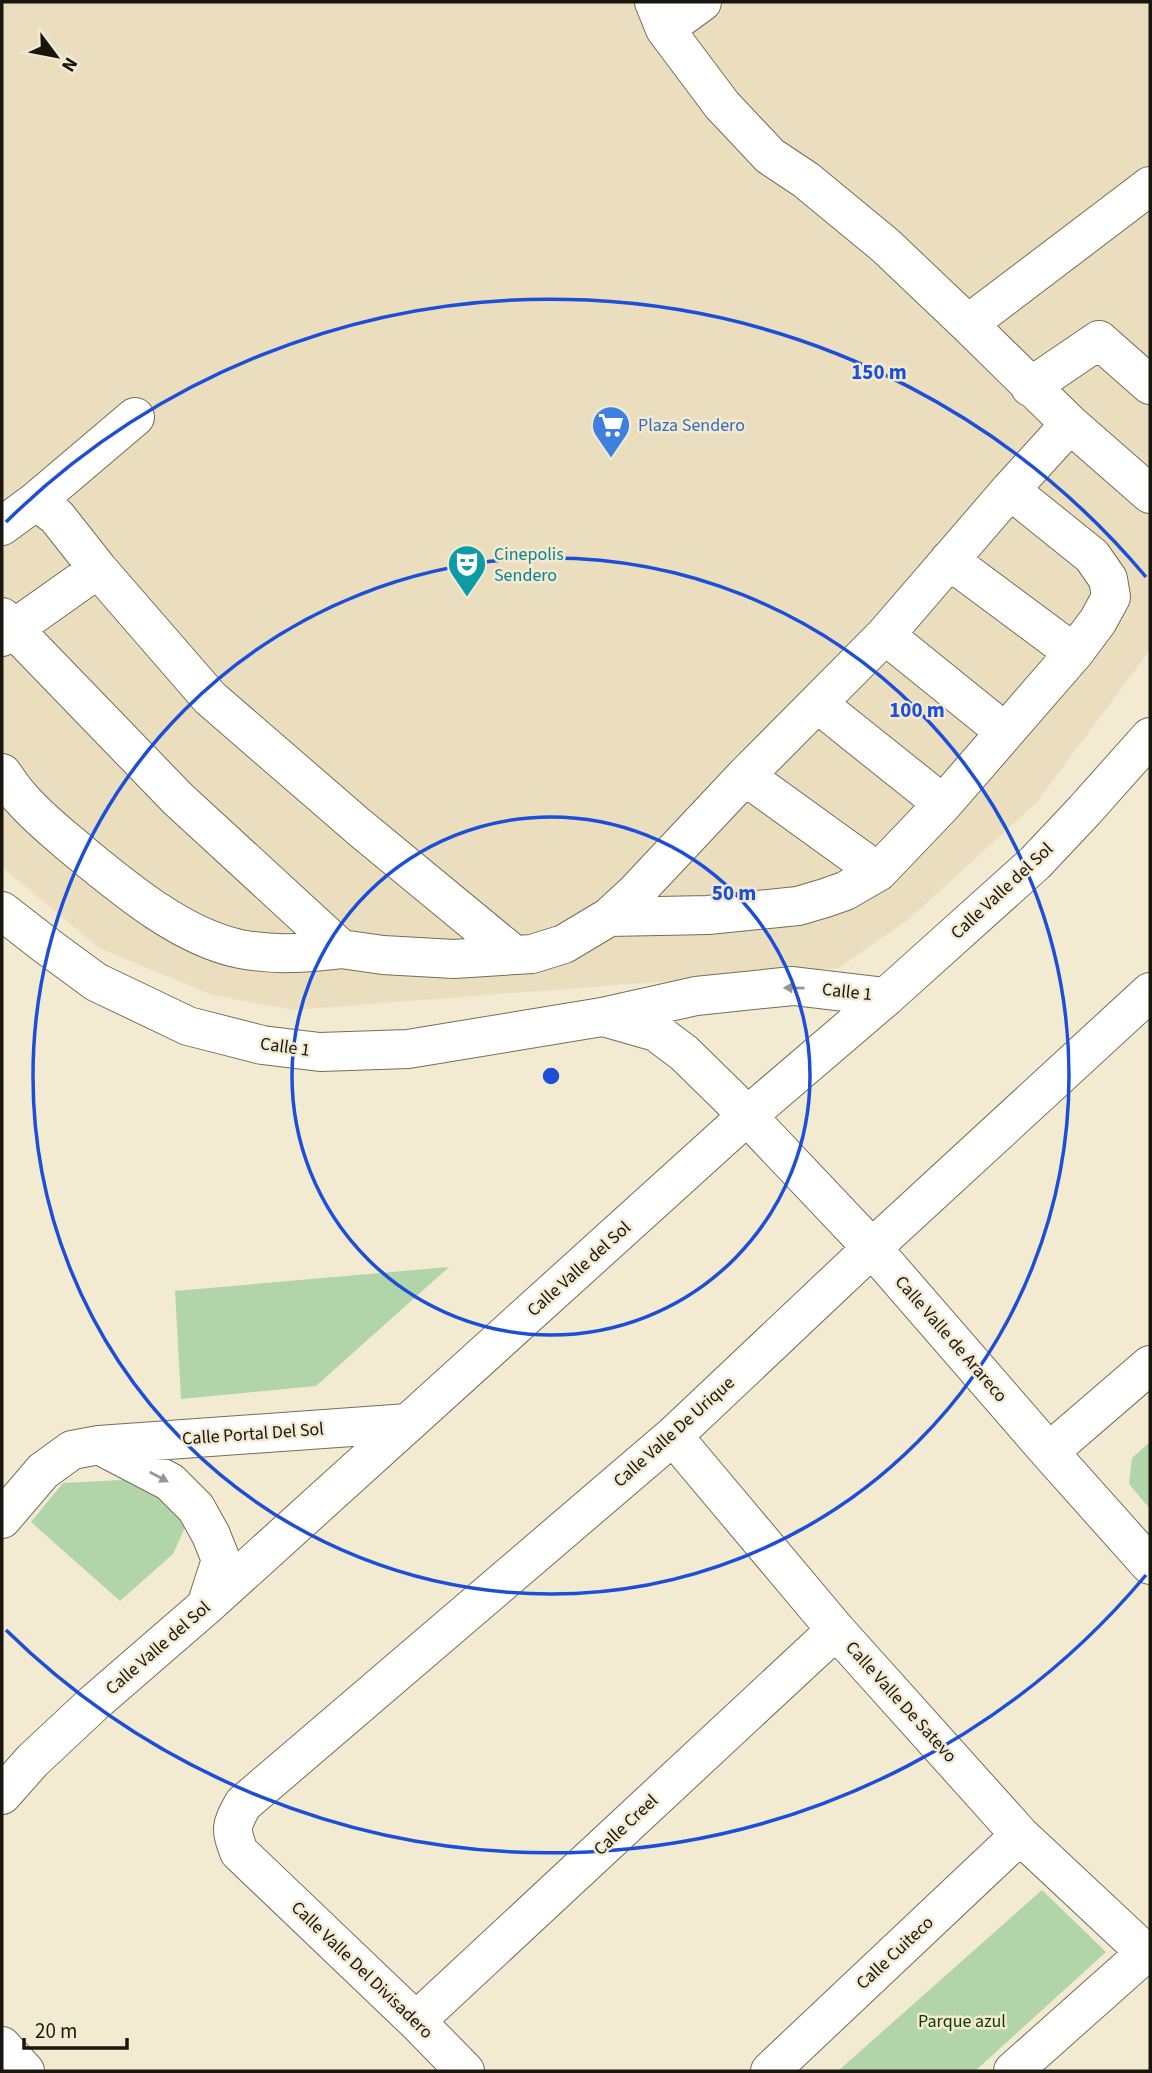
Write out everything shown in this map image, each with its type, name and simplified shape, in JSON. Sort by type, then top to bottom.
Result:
[{"type":"street","points":[[702,2],[659,16],[722,106],[771,156],[806,180],[886,246],[1069,424],[1150,494]]},
{"type":"street","points":[[968,324],[1150,186]]},
{"type":"street","points":[[1030,387],[1099,340],[1150,385]]},
{"type":"street","points":[[2,526],[36,501],[135,417]]},
{"type":"street","points":[[2,773],[43,821],[101,869],[201,936],[239,948],[285,955],[341,949],[383,955],[454,958],[532,954],[564,944],[609,916],[635,893],[745,776],[885,635],[1069,424]]},
{"type":"street","points":[[609,916],[708,915],[798,906],[845,891],[878,872],[943,804],[1074,653],[1098,621],[1111,597],[1108,579],[1092,556],[1010,490]]},
{"type":"street","points":[[36,501],[57,517],[98,569],[210,698],[359,827],[513,954]]},
{"type":"street","points":[[949,560],[1074,653]]},
{"type":"street","points":[[98,569],[5,628],[178,799],[341,949]]},
{"type":"street","points":[[885,635],[1005,732]]},
{"type":"street","points":[[818,704],[943,804]]},
{"type":"street","name":"Calle Valle del Sol","points":[[2,1795],[32,1761],[94,1703],[206,1606],[747,1116],[1035,863],[1150,737]]},
{"type":"street","points":[[745,776],[878,872]]},
{"type":"street","name":"Calle 1","points":[[2,911],[96,982],[188,1026],[262,1045],[320,1052],[408,1049],[601,1017],[696,996],[793,986],[886,996]]},
{"type":"street","name":"Calle Valle De Urique","points":[[258,1871],[239,1852],[232,1834],[233,1822],[243,1804],[673,1436],[1150,992]]},
{"type":"street","name":"Calle 1","points":[[601,1017],[656,1032],[684,1053],[747,1116]]},
{"type":"street","name":"Calle Valle de Arareco","points":[[747,1116],[872,1248],[1150,1565]]},
{"type":"street","points":[[1049,1452],[1150,1364]]},
{"type":"street","name":"Calle Portal Del Sol","points":[[2,1519],[43,1471],[72,1450],[99,1445],[408,1423]]},
{"type":"street","name":"Calle Valle De Satevo","points":[[673,1436],[836,1630],[1020,1835],[1148,1951]]},
{"type":"street","points":[[99,1445],[170,1482],[195,1508],[211,1535],[221,1560],[206,1606]]},
{"type":"street","name":"Calle Creel","points":[[416,2021],[836,1630]]},
{"type":"street","name":"Calle Cuiteco","points":[[770,2071],[1020,1835]]},
{"type":"street","name":"Calle Valle Del Divisadero","points":[[258,1871],[466,2071]]},
{"type":"street","points":[[1013,2071],[1148,1951]]},
{"type":"shaded area","name":"Plaza Sendero","points":[[2,2],[1150,2],[1150,650],[1036,803],[909,919],[839,968],[293,1010],[212,995],[99,948],[2,867]]},
{"type":"green space","points":[[449,1267],[316,1386],[181,1399],[175,1291]]},
{"type":"green space","points":[[1150,1442],[1150,1509],[1129,1484],[1132,1458]]},
{"type":"green space","points":[[161,1478],[186,1525],[173,1554],[120,1601],[31,1522],[63,1483]]},
{"type":"green space","name":"Parque azul","points":[[1042,1890],[1106,1952],[975,2071],[838,2071]]},
{"type":"place","name":"Plaza Sendero","points":[[611,459]]},
{"type":"place","name":"Cinepolis Sendero","points":[[467,598]]}]
